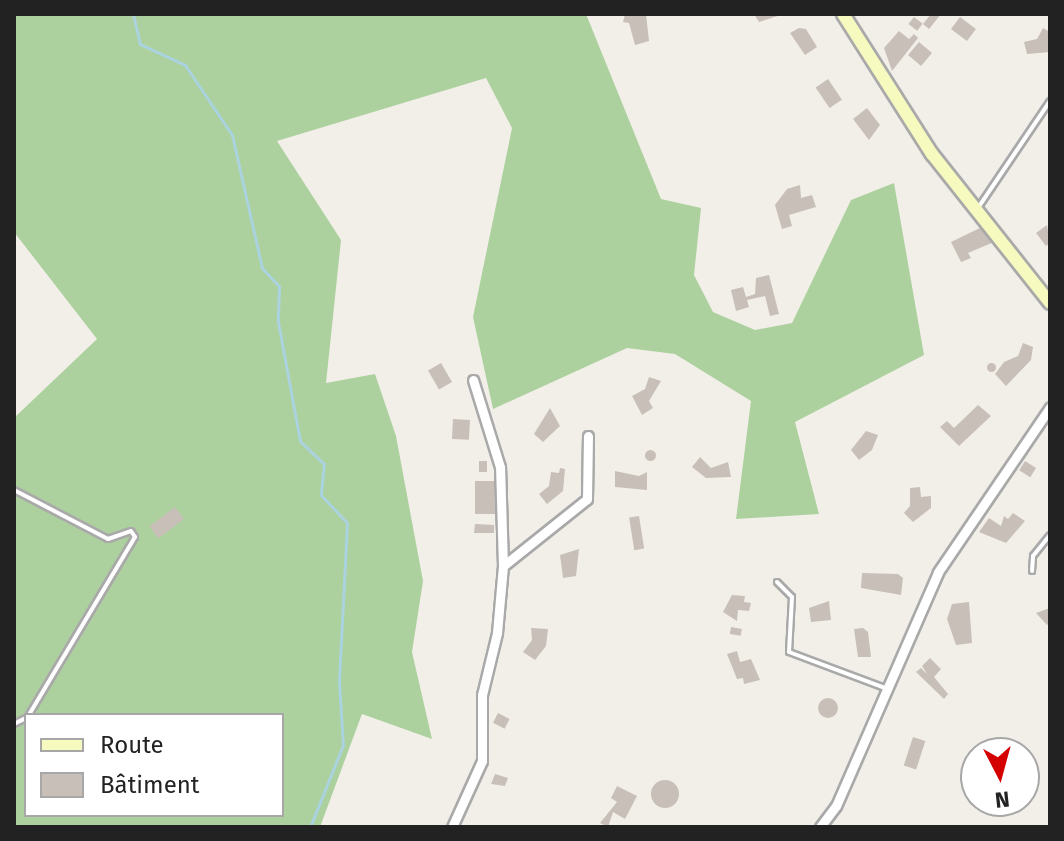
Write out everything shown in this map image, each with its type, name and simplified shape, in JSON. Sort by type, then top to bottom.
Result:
[{"type":"street","points":[[843,14],[914,128],[1050,303]]},
{"type":"street","points":[[452,827],[482,761],[482,695],[497,633],[503,566],[500,467],[473,380]]},
{"type":"street","points":[[820,827],[836,806],[938,572],[1050,407]]},
{"type":"street","points":[[503,566],[587,499],[588,436]]},
{"type":"lane","points":[[977,210],[1050,101]]},
{"type":"lane","points":[[14,490],[108,539],[131,531],[135,537],[29,713]]},
{"type":"lane","points":[[1032,571],[1033,556],[1050,535]]},
{"type":"lane","points":[[777,582],[792,597],[789,652],[887,689]]},
{"type":"green space","points":[[14,14],[586,14],[661,199],[701,208],[694,275],[713,312],[755,330],[792,323],[851,200],[894,183],[924,355],[795,422],[819,514],[736,519],[751,401],[675,354],[627,348],[493,409],[473,317],[512,128],[486,78],[277,141],[341,240],[326,383],[375,374],[396,436],[423,581],[412,652],[432,739],[362,714],[320,827],[14,827],[14,418],[97,339],[14,232]]},
{"type":"building","points":[[625,14],[646,14],[649,41],[635,45],[629,23],[623,22]]},
{"type":"building","points":[[754,14],[784,14],[759,22]]},
{"type":"building","points":[[931,14],[941,14],[929,29],[923,24]]},
{"type":"building","points":[[914,17],[923,24],[917,31],[908,24]]},
{"type":"building","points":[[960,17],[976,29],[967,41],[951,29]]},
{"type":"building","points":[[799,28],[806,29],[817,47],[805,55],[790,33]]},
{"type":"building","points":[[1043,28],[1050,32],[1050,52],[1027,54],[1024,42],[1037,39]]},
{"type":"building","points":[[899,31],[909,39],[914,34],[918,38],[892,71],[884,48]]},
{"type":"building","points":[[919,42],[932,53],[921,66],[908,55]]},
{"type":"building","points":[[828,79],[842,100],[830,108],[816,87]]},
{"type":"building","points":[[867,108],[880,125],[869,140],[853,119]]},
{"type":"building","points":[[800,185],[801,198],[812,195],[816,207],[789,215],[792,226],[782,229],[775,205],[787,189]]},
{"type":"building","points":[[1047,225],[1050,243],[1046,246],[1036,233]]},
{"type":"building","points":[[982,227],[994,242],[968,253],[971,258],[961,262],[951,242]]},
{"type":"building","points":[[769,275],[779,314],[770,316],[765,296],[747,300],[749,307],[736,311],[731,290],[743,287],[746,297],[755,294],[756,278]]},
{"type":"building","points":[[1023,343],[1033,347],[1031,360],[1006,386],[995,374],[1004,362],[1018,356]]},
{"type":"building","points":[[991,362],[996,367],[991,372],[986,367]]},
{"type":"building","points":[[441,363],[452,382],[439,390],[428,370]]},
{"type":"building","points":[[649,377],[661,381],[649,401],[653,408],[642,415],[632,396],[645,389]]},
{"type":"building","points":[[978,405],[991,416],[959,446],[940,427],[947,421],[954,428]]},
{"type":"building","points":[[550,408],[560,426],[543,442],[534,434]]},
{"type":"building","points":[[453,419],[470,420],[469,440],[452,439]]},
{"type":"building","points":[[866,431],[878,435],[872,450],[859,460],[851,450]]},
{"type":"building","points":[[650,450],[655,455],[650,460],[645,455]]},
{"type":"building","points":[[700,457],[711,468],[728,462],[731,477],[706,478],[692,467]]},
{"type":"building","points":[[479,461],[487,461],[487,472],[479,472]]},
{"type":"building","points":[[1025,461],[1036,468],[1030,477],[1019,470]]},
{"type":"building","points":[[560,468],[565,469],[563,491],[547,504],[539,494],[549,486],[551,472],[559,473]]},
{"type":"building","points":[[615,471],[639,476],[647,472],[647,490],[615,487]]},
{"type":"building","points":[[475,481],[496,481],[496,514],[475,514]]},
{"type":"building","points":[[920,487],[921,497],[931,496],[931,508],[913,522],[904,513],[910,506],[910,488]]},
{"type":"building","points":[[175,507],[184,519],[158,538],[149,526]]},
{"type":"building","points":[[1013,513],[1025,521],[1006,543],[979,532],[989,518],[1001,526],[1004,516],[1008,519]]},
{"type":"building","points":[[639,516],[644,549],[634,550],[629,518]]},
{"type":"building","points":[[475,524],[494,525],[494,533],[474,533]]},
{"type":"building","points":[[579,549],[576,576],[563,578],[560,555]]},
{"type":"building","points":[[862,573],[898,574],[903,578],[901,595],[861,588]]},
{"type":"building","points":[[732,595],[745,596],[744,602],[751,603],[749,611],[738,610],[737,621],[723,612]]},
{"type":"building","points":[[829,601],[831,620],[811,622],[809,608]]},
{"type":"building","points":[[969,602],[972,643],[956,645],[947,619],[952,604]]},
{"type":"building","points":[[1050,608],[1050,623],[1047,625],[1036,613]]},
{"type":"building","points":[[731,627],[742,629],[741,636],[730,634]]},
{"type":"building","points":[[531,628],[548,629],[546,646],[535,660],[523,652],[532,640]]},
{"type":"building","points":[[863,628],[868,632],[871,657],[858,657],[854,629]]},
{"type":"building","points":[[737,651],[740,662],[751,659],[760,680],[744,684],[743,678],[737,679],[727,654]]},
{"type":"building","points":[[930,658],[941,669],[934,677],[948,694],[944,699],[916,672],[921,668],[927,674],[922,666]]},
{"type":"building","points":[[828,698],[835,701],[838,708],[835,715],[828,718],[821,715],[818,708],[821,701]]},
{"type":"building","points":[[498,713],[510,719],[505,729],[493,723]]},
{"type":"building","points":[[913,737],[925,741],[916,770],[904,766]]},
{"type":"building","points":[[495,774],[508,778],[505,786],[491,784]]},
{"type":"building","points":[[665,780],[675,784],[679,794],[675,804],[665,808],[655,804],[651,794],[655,784]]},
{"type":"building","points":[[617,786],[637,796],[625,819],[613,812],[608,827],[600,823],[617,802],[611,798]]},
{"type":"waterway","points":[[133,14],[140,44],[185,65],[232,135],[262,268],[279,286],[278,322],[300,441],[324,464],[321,495],[347,523],[339,682],[343,745],[310,827]]}]
